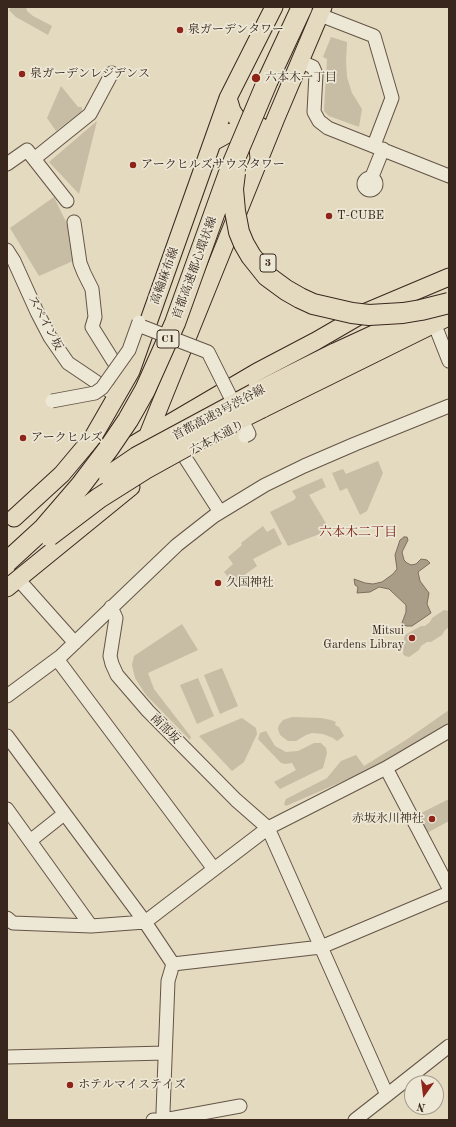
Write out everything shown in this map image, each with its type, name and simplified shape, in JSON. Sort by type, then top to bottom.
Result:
[{"type":"highway","name":"首都高速都心環状線","points":[[7,563],[44,528],[82,485],[128,420],[145,390],[175,323],[230,170],[294,7]]},
{"type":"highway","name":"首都高速都心環状線","points":[[7,548],[60,502],[110,434],[138,388],[169,321],[224,168],[265,79],[302,7]]},
{"type":"highway","name":"3","points":[[265,79],[246,145],[240,188],[243,210],[248,229],[260,251],[270,265],[281,276],[316,296],[334,302],[352,305],[370,306],[390,304],[431,297],[449,291]]},
{"type":"highway","name":"C1","points":[[265,79],[238,154],[234,189],[235,211],[240,232],[244,244],[258,266],[276,283],[300,298],[314,304],[352,313],[369,315],[403,313],[421,310],[449,302]]},
{"type":"highway","name":"首都高速3号渋谷線","points":[[7,554],[90,490],[143,454],[193,426],[329,356],[449,302]]},
{"type":"highway","points":[[11,579],[99,498],[145,469],[201,438],[445,322]]},
{"type":"main road","name":"高輪麻布線","points":[[11,521],[62,474],[93,438],[131,371],[228,98],[274,7]]},
{"type":"main road","points":[[127,489],[259,159],[322,11]]},
{"type":"main road","points":[[228,98],[232,111],[238,120],[248,125],[257,127],[266,125],[276,118]]},
{"type":"main road","points":[[213,142],[231,132],[244,133],[252,137],[258,147],[259,159]]},
{"type":"main road","points":[[246,193],[245,226],[249,241],[255,253],[268,269],[290,288],[314,300],[366,312]]},
{"type":"main road","points":[[11,521],[148,436],[257,372],[316,341],[366,312],[449,277]]},
{"type":"main road","name":"六本木通り","points":[[11,579],[127,489],[206,444],[445,322]]},
{"type":"main road","points":[[7,563],[137,464],[206,444]]},
{"type":"street","points":[[322,11],[374,36],[392,98],[371,178]]},
{"type":"street","points":[[300,61],[313,67],[316,74],[314,112],[319,121],[328,128],[449,176]]},
{"type":"street","points":[[34,159],[90,114],[112,73]]},
{"type":"street","points":[[7,164],[27,150],[66,201]]},
{"type":"street","points":[[74,222],[80,262],[92,288],[95,317],[92,327],[126,380]]},
{"type":"street","name":"スペイン坂","points":[[7,250],[14,260],[47,331],[68,363],[117,396]]},
{"type":"street","points":[[445,322],[449,360]]},
{"type":"street","points":[[52,401],[95,393],[102,388],[129,350],[139,323],[208,352],[249,434],[245,436]]},
{"type":"street","points":[[7,696],[75,644],[177,545],[220,512],[266,485],[304,466],[449,406]]},
{"type":"street","points":[[184,456],[220,512]]},
{"type":"street","points":[[11,579],[75,644]]},
{"type":"street","name":"南部坂","points":[[111,608],[116,618],[110,656],[117,675],[154,717],[236,800],[268,828]]},
{"type":"street","points":[[57,659],[214,869]]},
{"type":"street","points":[[7,918],[13,923],[92,926],[145,922],[268,828],[386,768],[449,730]]},
{"type":"street","points":[[7,736],[145,922],[173,964]]},
{"type":"street","points":[[386,768],[449,888]]},
{"type":"street","points":[[7,809],[92,926]]},
{"type":"street","points":[[30,841],[64,814]]},
{"type":"street","points":[[268,828],[387,1095]]},
{"type":"street","points":[[173,964],[321,947],[449,893]]},
{"type":"street","points":[[164,1120],[163,1112],[168,981],[173,964]]},
{"type":"street","points":[[356,1120],[449,1046]]},
{"type":"street","points":[[7,1057],[165,1053]]},
{"type":"street","points":[[153,1120],[164,1120],[240,1106]]},
{"type":"shaded area","points":[[11,7],[26,7],[27,11],[33,16],[52,26],[48,35],[16,17],[9,10]]},
{"type":"shaded area","points":[[331,37],[347,42],[347,77],[352,93],[362,109],[359,127],[329,116],[324,111],[327,59],[323,57]]},
{"type":"shaded area","points":[[61,86],[78,107],[82,107],[82,111],[56,131],[47,118]]},
{"type":"shaded area","points":[[97,121],[79,194],[49,162]]},
{"type":"shaded area","points":[[54,197],[67,224],[73,261],[39,276],[10,228]]},
{"type":"shaded area","points":[[378,461],[383,473],[367,511],[360,515],[347,488],[340,491],[332,473],[343,469],[346,474]]},
{"type":"shaded area","points":[[322,478],[326,487],[309,495],[330,530],[288,546],[270,512],[294,500],[296,497],[292,491]]},
{"type":"shaded area","points":[[263,526],[267,532],[274,528],[282,544],[253,559],[257,566],[233,583],[224,572],[233,564],[228,557],[242,545],[241,543]]},
{"type":"shaded area","points":[[407,537],[408,540],[402,552],[404,560],[407,563],[411,565],[416,564],[421,559],[427,560],[430,563],[418,572],[420,581],[429,593],[427,604],[431,613],[412,626],[403,625],[402,623],[406,612],[406,605],[389,589],[379,587],[370,592],[357,593],[358,587],[355,585],[354,579],[373,584],[382,582],[393,574],[397,569],[395,555],[400,540]]},
{"type":"shaded area","points":[[444,610],[449,611],[449,627],[442,635],[421,646],[419,650],[409,657],[405,656],[403,654],[405,635],[421,626],[425,626],[432,618]]},
{"type":"shaded area","points":[[182,624],[198,650],[148,673],[154,689],[191,737],[190,740],[146,695],[135,678],[132,665],[134,656]]},
{"type":"shaded area","points":[[222,668],[238,706],[220,714],[204,675]]},
{"type":"shaded area","points":[[198,678],[214,716],[197,724],[180,685]]},
{"type":"shaded area","points":[[449,710],[449,723],[387,762],[286,806],[284,804],[286,799],[327,778],[341,761],[356,755],[364,766],[406,740]]},
{"type":"shaded area","points":[[292,717],[321,718],[331,720],[336,722],[335,725],[339,727],[344,736],[337,741],[323,734],[312,733],[296,741],[288,741],[280,735],[278,729],[283,720]]},
{"type":"shaded area","points":[[242,718],[256,728],[257,734],[244,762],[232,771],[199,736]]},
{"type":"shaded area","points":[[266,731],[275,746],[286,752],[298,751],[314,743],[321,743],[326,748],[327,753],[323,768],[280,789],[274,782],[296,770],[292,763],[281,763],[258,739],[260,733]]},
{"type":"shaded area","name":"赤坂氷川神社","points":[[449,799],[449,821],[425,834],[415,816]]},
{"type":"place","name":"泉ガーデンタワー","points":[[180,30]]},
{"type":"place","name":"泉ガーデンレジデンス","points":[[22,74]]},
{"type":"place","name":"六本木一丁目","points":[[256,78]]},
{"type":"place","name":"アークヒルズサウスタワー","points":[[133,165]]},
{"type":"place","name":"T-CUBE","points":[[329,216]]},
{"type":"place","name":"アークヒルズ","points":[[23,438]]},
{"type":"place","name":"久国神社","points":[[218,583]]},
{"type":"place","name":"Mitsui Gardens Libray","points":[[412,638]]},
{"type":"place","name":"赤坂氷川神社","points":[[432,819]]},
{"type":"place","name":"ホテルマイステイズ","points":[[70,1085]]},
{"type":"district","name":"六本木二丁目","points":[[358,533]]}]
